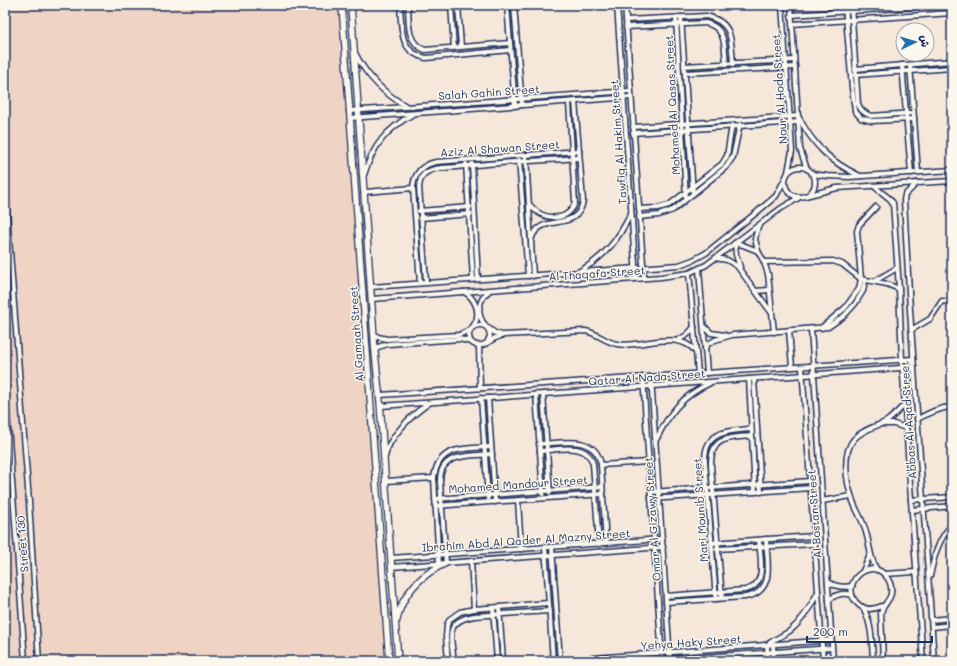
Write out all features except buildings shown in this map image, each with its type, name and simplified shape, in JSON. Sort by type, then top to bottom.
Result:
[{"type":"street","name":"Al Gamaah Street","points":[[342,5],[389,661]]},
{"type":"street","name":"Al Gamaah Street","points":[[351,5],[364,175],[375,352],[381,406],[398,661]]},
{"type":"street","points":[[400,5],[404,41],[410,51],[420,56],[426,58],[510,50]]},
{"type":"street","points":[[408,5],[410,32],[413,41],[420,48],[430,50],[510,43]]},
{"type":"street","points":[[451,5],[454,48]]},
{"type":"street","points":[[458,5],[461,47]]},
{"type":"street","points":[[507,5],[514,106]]},
{"type":"street","points":[[514,5],[522,105]]},
{"type":"street","name":"Tawfiq Al Hakim Street","points":[[617,5],[636,278]]},
{"type":"street","name":"Tawfiq Al Hakim Street","points":[[625,5],[644,278]]},
{"type":"street","points":[[778,5],[783,19]]},
{"type":"street","name":"Nour Al Hoda Street","points":[[782,5],[792,151],[788,172]]},
{"type":"street","name":"Nour Al Hoda Street","points":[[791,5],[800,149],[807,169]]},
{"type":"street","points":[[845,5],[855,111],[861,118],[872,121],[914,119]]},
{"type":"street","points":[[851,5],[858,104],[860,110],[871,116],[913,113]]},
{"type":"street","points":[[791,15],[938,5],[944,5],[945,13]]},
{"type":"street","points":[[938,5],[939,14]]},
{"type":"street","points":[[792,24],[952,13]]},
{"type":"street","points":[[626,20],[706,16],[714,18],[726,26],[730,32],[737,70]]},
{"type":"street","name":"Mohamed Al Qasas Street","points":[[681,17],[693,194]]},
{"type":"street","name":"Mohamed Al Qasas Street","points":[[676,18],[686,199]]},
{"type":"street","points":[[626,27],[706,23],[716,27],[723,35],[726,64]]},
{"type":"street","points":[[720,31],[726,26]]},
{"type":"street","points":[[355,52],[361,65],[370,78],[393,99],[406,106]]},
{"type":"street","points":[[684,66],[794,60]]},
{"type":"street","points":[[850,69],[952,61]]},
{"type":"street","points":[[902,65],[911,173]]},
{"type":"street","points":[[910,65],[918,172]]},
{"type":"street","points":[[685,73],[795,67]]},
{"type":"street","points":[[851,75],[952,68]]},
{"type":"street","name":"Salah Gahin Street","points":[[350,111],[630,91]]},
{"type":"street","name":"Salah Gahin Street","points":[[350,118],[631,97]]},
{"type":"street","points":[[531,240],[536,230],[541,226],[573,219],[581,208],[582,201],[575,101]]},
{"type":"street","points":[[529,204],[538,214],[550,218],[562,216],[573,208],[576,198],[569,102]]},
{"type":"street","points":[[861,118],[864,113]]},
{"type":"street","points":[[364,175],[368,159],[387,132],[400,122],[415,114]]},
{"type":"street","points":[[633,127],[798,116],[813,141],[823,152],[834,162],[860,176]]},
{"type":"street","name":"Mohamed Al Qasas Street","points":[[639,209],[664,207],[722,164],[726,159],[732,120]]},
{"type":"street","points":[[640,217],[664,214],[673,210],[730,164],[733,157],[740,120]]},
{"type":"street","points":[[633,133],[798,122]]},
{"type":"street","name":"Aziz Al Shawan Street","points":[[420,283],[413,188],[416,176],[424,166],[429,163],[466,159],[579,151]]},
{"type":"street","points":[[519,155],[528,276]]},
{"type":"street","points":[[526,155],[533,276]]},
{"type":"street","name":"Aziz Al Shawan Street","points":[[426,282],[418,187],[423,176],[434,170],[472,165],[579,158]]},
{"type":"street","points":[[466,159],[473,279]]},
{"type":"street","points":[[472,159],[478,279]]},
{"type":"street","points":[[799,167],[807,169],[814,178],[814,186],[809,194],[796,196],[788,191],[785,179],[788,172],[795,168],[799,167]]},
{"type":"street","points":[[812,174],[834,177],[952,170]]},
{"type":"street","name":"Al Thaqafa Street","points":[[371,287],[679,265],[706,253],[771,201],[780,191],[785,179]]},
{"type":"street","name":"Al Thaqafa Street","points":[[372,299],[661,277],[689,273],[699,269],[715,258],[784,205],[803,196],[837,188],[952,181]]},
{"type":"street","name":"Abbas Al Aqad Street","points":[[917,183],[905,195],[904,200],[911,330],[934,661]]},
{"type":"street","name":"Street 130","points":[[5,186],[29,502],[39,661]]},
{"type":"street","name":"Abbas Al Aqad Street","points":[[875,186],[893,203],[898,268],[902,368],[923,661]]},
{"type":"street","points":[[365,192],[413,188]]},
{"type":"street","points":[[415,211],[475,207]]},
{"type":"street","points":[[704,326],[711,333],[732,335],[826,328],[831,326],[850,310],[863,291],[858,228],[861,222],[876,207]]},
{"type":"street","points":[[578,273],[600,258],[610,248],[619,237],[631,213]]},
{"type":"street","points":[[415,218],[475,214]]},
{"type":"street","points":[[758,225],[755,239],[758,251],[768,274],[774,332]]},
{"type":"street","points":[[758,251],[734,243],[736,255],[742,271],[772,312]]},
{"type":"street","points":[[715,258],[730,261],[742,271]]},
{"type":"street","points":[[764,262],[833,261],[842,264],[863,280],[899,289]]},
{"type":"street","points":[[875,282],[898,268]]},
{"type":"street","points":[[699,269],[707,373]]},
{"type":"street","points":[[689,273],[698,374]]},
{"type":"street","points":[[487,343],[490,336],[487,327],[480,317],[479,306],[482,298],[491,290]]},
{"type":"street","points":[[756,291],[770,290]]},
{"type":"street","points":[[463,292],[472,298],[477,308],[476,318],[469,336],[472,342]]},
{"type":"street","points":[[911,330],[930,319],[942,301],[952,302]]},
{"type":"street","points":[[374,334],[378,337],[387,339],[459,335],[479,324],[487,327],[495,333],[504,335],[585,331],[597,334],[612,343],[622,345],[678,340],[687,335],[694,327]]},
{"type":"street","name":"Al Bostan Street","points":[[811,328],[833,661]]},
{"type":"street","points":[[789,330],[792,367]]},
{"type":"street","points":[[479,346],[504,335]]},
{"type":"street","points":[[705,348],[708,344],[715,340],[732,335]]},
{"type":"street","points":[[367,352],[375,352],[378,346],[388,344],[460,339],[472,342],[479,346]]},
{"type":"street","points":[[678,340],[688,344],[696,352]]},
{"type":"street","points":[[479,346],[480,388]]},
{"type":"street","name":"Qatar Al Nada Street","points":[[380,396],[913,359]]},
{"type":"street","name":"Al Bostan Street","points":[[802,366],[823,661]]},
{"type":"street","name":"Qatar Al Nada Street","points":[[381,406],[914,367]]},
{"type":"street","name":"Omar Al Gizawy Street","points":[[643,377],[662,660]]},
{"type":"street","name":"Omar Al Gizawy Street","points":[[651,377],[670,659]]},
{"type":"street","points":[[749,379],[755,492]]},
{"type":"street","points":[[754,379],[761,492]]},
{"type":"street","points":[[656,441],[662,427],[674,408],[698,389],[713,382]]},
{"type":"street","name":"Street 130","points":[[5,384],[25,661]]},
{"type":"street","points":[[536,394],[543,498]]},
{"type":"street","points":[[543,394],[550,498]]},
{"type":"street","points":[[481,398],[488,502]]},
{"type":"street","points":[[488,398],[495,502]]},
{"type":"street","points":[[384,461],[385,454],[401,428],[430,402]]},
{"type":"street","points":[[877,570],[870,554],[864,525],[852,496],[849,484],[847,452],[850,444],[862,432],[894,416],[905,404]]},
{"type":"street","points":[[917,419],[946,407],[952,407]]},
{"type":"street","points":[[880,424],[894,424],[906,428]]},
{"type":"street","name":"Mari Mounib Street","points":[[716,598],[707,488],[706,450],[711,440],[715,436],[725,432],[751,429]]},
{"type":"street","name":"Mari Mounib Street","points":[[722,598],[711,460],[712,450],[724,439],[752,436]]},
{"type":"street","points":[[539,444],[578,442],[587,445],[595,451],[601,465],[606,543]]},
{"type":"street","points":[[439,564],[434,478],[436,466],[444,455],[456,450],[491,447]]},
{"type":"street","points":[[540,451],[575,449],[585,451],[592,459],[599,544]]},
{"type":"street","points":[[396,630],[399,611],[411,589],[422,577],[446,563],[441,499],[441,471],[447,461],[458,458],[492,454]]},
{"type":"street","points":[[601,465],[648,462]]},
{"type":"street","points":[[386,481],[434,478]]},
{"type":"street","points":[[651,492],[810,481]]},
{"type":"street","name":"Mohamed Mandour Street","points":[[435,499],[602,487]]},
{"type":"street","points":[[651,499],[811,488]]},
{"type":"street","name":"Mohamed Mandour Street","points":[[435,506],[603,494]]},
{"type":"street","points":[[822,501],[852,496]]},
{"type":"street","points":[[911,500],[952,497]]},
{"type":"street","points":[[518,500],[521,549]]},
{"type":"street","points":[[912,510],[952,506]]},
{"type":"street","points":[[929,580],[938,547],[952,525]]},
{"type":"street","points":[[712,543],[814,536]]},
{"type":"street","name":"Ibrahim Abd Al Qader Al Mazny Street","points":[[391,558],[662,539]]},
{"type":"street","points":[[666,602],[751,596],[760,591],[764,587],[768,577],[766,539]]},
{"type":"street","points":[[666,596],[750,589],[758,583],[761,573],[759,540]]},
{"type":"street","points":[[712,549],[815,544]]},
{"type":"street","points":[[545,547],[553,661]]},
{"type":"street","points":[[552,547],[560,661]]},
{"type":"street","name":"Ibrahim Abd Al Qader Al Mazny Street","points":[[392,567],[663,548]]},
{"type":"street","points":[[864,571],[870,554]]},
{"type":"street","points":[[471,561],[474,609]]},
{"type":"street","points":[[870,569],[877,570],[889,579],[891,594],[888,601],[882,606],[876,609],[869,609],[858,604],[852,595],[852,586],[858,574],[870,569]]},
{"type":"street","points":[[884,574],[916,572]]},
{"type":"street","points":[[828,582],[842,587],[852,586]]},
{"type":"street","points":[[768,661],[767,645],[799,622],[818,592]]},
{"type":"street","points":[[829,600],[837,594],[847,593],[852,595]]},
{"type":"street","points":[[448,661],[446,631],[447,625],[454,615],[466,610],[548,603]]},
{"type":"street","points":[[882,606],[881,620],[883,661]]},
{"type":"street","points":[[491,661],[503,661],[499,607]]},
{"type":"street","points":[[863,607],[871,629],[873,661]]},
{"type":"street","points":[[493,608],[497,661]]},
{"type":"street","points":[[454,661],[452,633],[455,624],[462,618],[549,611]]},
{"type":"street","points":[[931,620],[952,618]]},
{"type":"street","points":[[932,627],[952,625]]},
{"type":"street","name":"Yehya Haky Street","points":[[553,661],[832,640]]},
{"type":"street","points":[[773,645],[774,661]]},
{"type":"street","name":"Yehya Haky Street","points":[[646,661],[692,659],[832,648]]},
{"type":"shaded area","points":[[5,5],[344,5],[390,661],[5,661]]}]
